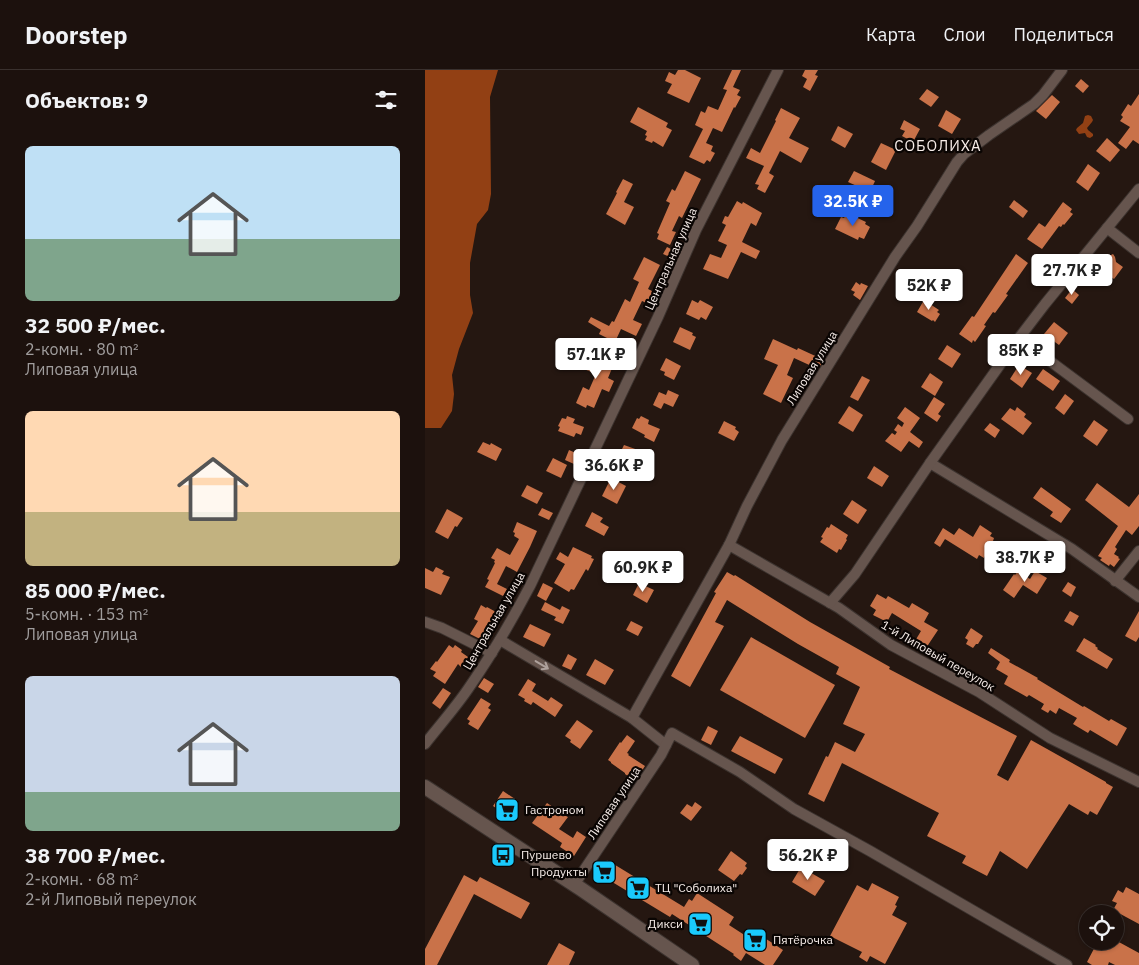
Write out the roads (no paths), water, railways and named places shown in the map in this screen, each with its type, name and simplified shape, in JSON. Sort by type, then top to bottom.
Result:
[{"type":"main road","points":[[425,787],[692,965]]},
{"type":"street","name":"Центральная улица","points":[[425,744],[467,691],[500,640],[530,586],[659,317],[696,230],[778,70]]},
{"type":"street","name":"Липовая улица","points":[[632,718],[729,545],[747,506],[782,440],[895,257],[957,162],[989,135],[1034,104],[1062,70]]},
{"type":"street","points":[[830,604],[855,574],[930,463],[1019,338],[1139,189]]},
{"type":"street","points":[[1107,228],[1139,253]]},
{"type":"street","points":[[1019,338],[1128,419]]},
{"type":"street","points":[[930,463],[1072,548],[1139,597]]},
{"type":"street","name":"1-й Липовый переулок","points":[[729,545],[830,604],[891,645],[979,692],[1050,738],[1139,782]]},
{"type":"street","points":[[1115,580],[1139,551]]},
{"type":"street","points":[[425,622],[442,628],[492,653]]},
{"type":"street","points":[[500,640],[632,718],[666,745]]},
{"type":"street","name":"Липовая улица","points":[[574,885],[661,755],[672,733],[740,772],[794,810],[871,851],[1067,965]]},
{"type":"place","name":"Гастроном","points":[[507,810]]},
{"type":"place","name":"Пуршево","points":[[503,855]]},
{"type":"place","name":"Продукты","points":[[604,872]]},
{"type":"place","name":"ТЦ \"Соболиха\"","points":[[638,888]]},
{"type":"place","name":"Дикси","points":[[700,924]]},
{"type":"place","name":"Пятёрочка","points":[[755,940]]},
{"type":"district","name":"СОБОЛИХА","points":[[938,146]]}]
